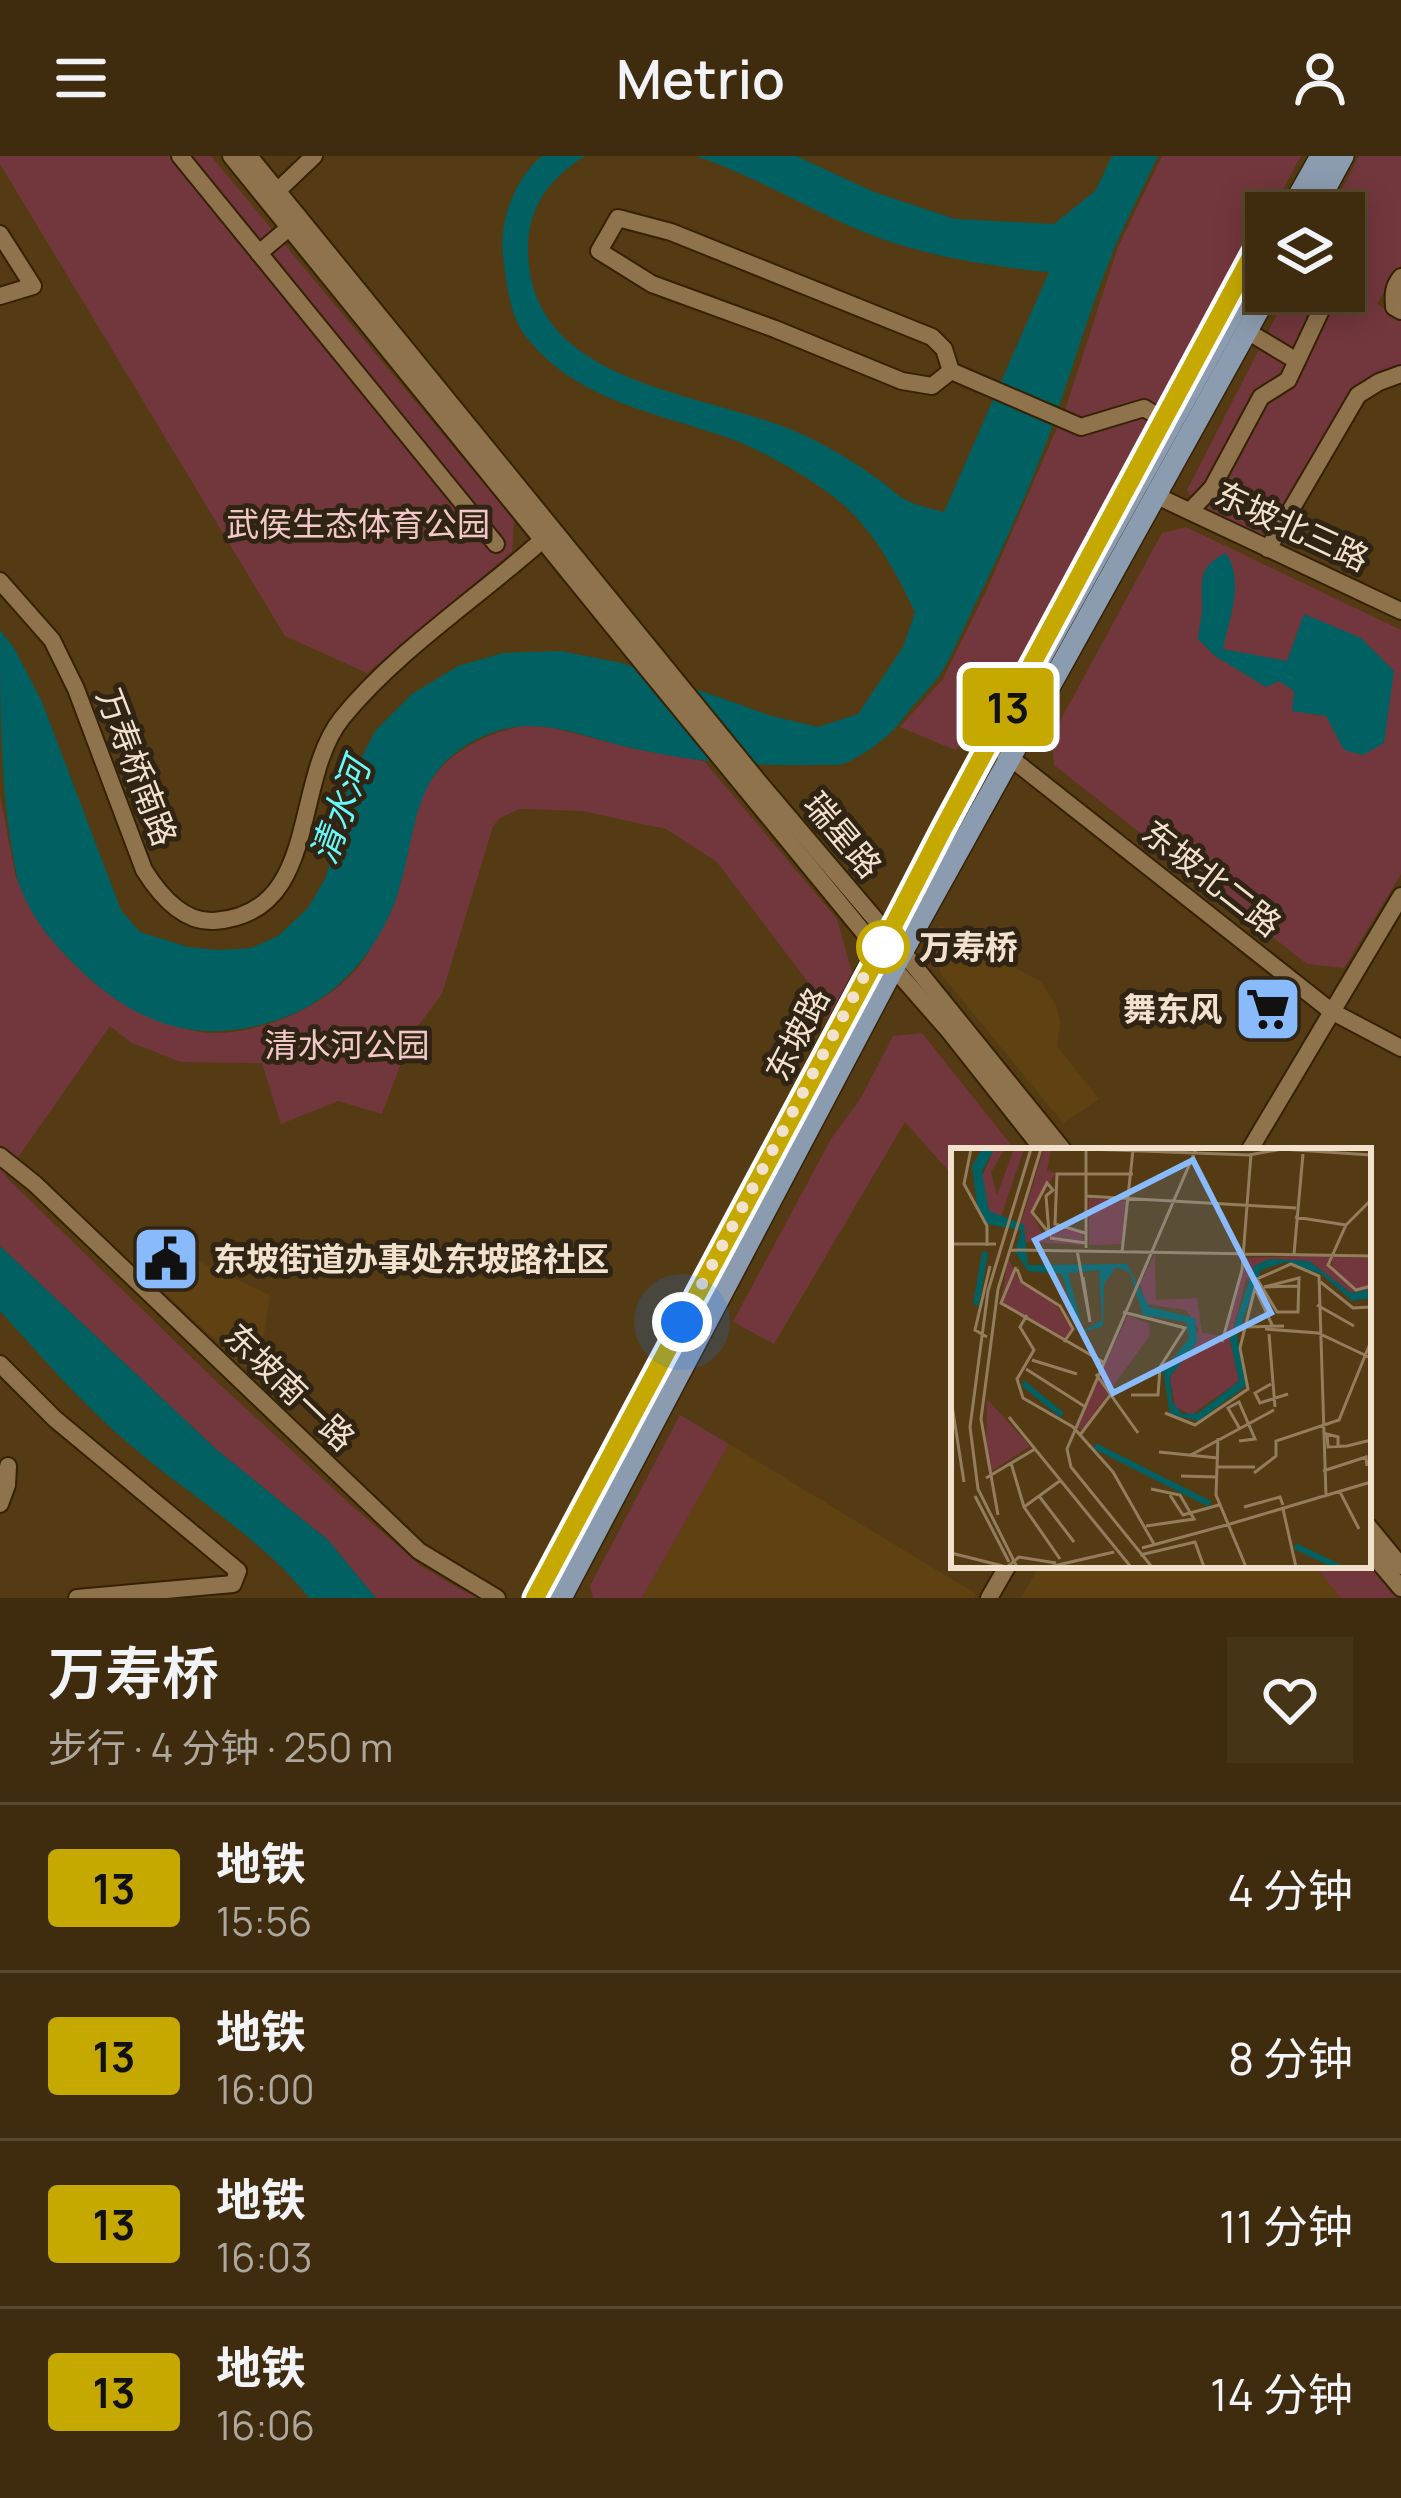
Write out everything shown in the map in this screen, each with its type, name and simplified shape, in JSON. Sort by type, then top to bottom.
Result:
[{"type":"main road","points":[[1301,192],[1321,156]]},
{"type":"main road","points":[[1323,192],[1343,156]]},
{"type":"main road","name":"东坡路","points":[[536,1598],[1001,751],[1245,292]]},
{"type":"main road","name":"东坡路","points":[[1001,751],[1156,496],[1257,312]]},
{"type":"main road","name":"东坡路","points":[[561,1598],[891,951]]},
{"type":"street","points":[[180,156],[496,544]]},
{"type":"street","points":[[231,156],[273,196],[548,535],[644,665],[752,784]]},
{"type":"street","points":[[249,156],[290,227],[548,535],[664,663],[752,784]]},
{"type":"street","points":[[273,196],[314,156]]},
{"type":"street","points":[[951,370],[932,386],[902,381],[652,284],[599,251],[618,218],[671,232],[932,337],[944,349],[951,370],[1081,427],[1144,408],[1171,424]]},
{"type":"street","points":[[259,254],[290,227]]},
{"type":"street","points":[[0,234],[33,286],[0,296]]},
{"type":"street","points":[[1401,277],[1393,296],[1394,308],[1401,311]]},
{"type":"street","points":[[1190,512],[1212,488],[1261,397],[1288,380],[1320,312]]},
{"type":"street","points":[[1247,331],[1297,361]]},
{"type":"street","points":[[1268,549],[1358,395],[1401,374]]},
{"type":"street","points":[[1212,488],[1259,519]]},
{"type":"street","name":"东坡北三路","points":[[1156,496],[1401,611]]},
{"type":"street","name":"万寿桥南路","points":[[0,580],[52,640],[76,689],[143,870],[160,896],[205,921],[228,920],[256,910],[280,888],[293,865],[317,764],[338,723],[372,684],[548,535]]},
{"type":"street","name":"东坡北二路","points":[[1001,751],[1331,1011],[1401,1048]]},
{"type":"street","name":"瑞星路","points":[[752,784],[1061,1148]]},
{"type":"street","points":[[1251,1148],[1401,896]]},
{"type":"street","name":"瑞星路","points":[[891,951],[1042,1148]]},
{"type":"street","name":"东坡南一路","points":[[0,1156],[35,1184],[419,1551],[497,1598]]},
{"type":"street","points":[[0,1364],[55,1419],[238,1571],[233,1584],[77,1598]]},
{"type":"street","points":[[0,1504],[8,1485],[8,1466]]},
{"type":"street","points":[[1371,1530],[1401,1566]]},
{"type":"street","points":[[1371,1553],[1401,1588]]},
{"type":"street","points":[[989,1598],[1006,1568]]},
{"type":"shaded area","points":[[940,925],[1041,982],[1057,1007],[1057,1046],[1099,1099],[1063,1123],[941,974],[933,944]]},
{"type":"shaded area","points":[[147,1237],[270,1295],[257,1378],[129,1261]]},
{"type":"shaded area","points":[[729,1444],[976,1594],[974,1598],[642,1598]]},
{"type":"shaded area","points":[[1038,1568],[1316,1568],[1341,1598],[1021,1598]]},
{"type":"green space","name":"武侯生态体育公园","points":[[0,156],[211,156],[514,520],[512,552],[367,673],[285,636],[0,164]]},
{"type":"green space","points":[[1162,156],[1301,156],[1281,192],[1245,192],[1245,258],[1001,705],[955,750],[900,727],[943,679],[988,587],[1066,407],[1118,247]]},
{"type":"green space","points":[[1359,156],[1401,156],[1401,265],[1377,304],[1401,318],[1401,366],[1356,386],[1274,529],[1262,538],[1198,508],[1187,490],[1278,312],[1365,312],[1365,192],[1341,192]]},
{"type":"green space","points":[[1186,527],[1401,630],[1401,874],[1344,968],[1307,964],[1054,765],[1052,736],[1162,533]]},
{"type":"green space","name":"清水河公园","points":[[525,725],[704,761],[837,919],[853,976],[830,1024],[814,990],[717,862],[666,829],[582,811],[519,809],[493,826],[442,994],[412,1034],[382,1114],[338,1101],[281,1124],[262,1063],[181,1062],[132,1043],[110,1026],[5,1176],[351,1505],[421,1566],[482,1598],[376,1598],[328,1540],[217,1450],[0,1246],[0,795],[16,878],[177,1027],[234,1032],[298,1012],[352,974],[396,896],[420,798],[436,773],[470,745]]},
{"type":"green space","points":[[922,1033],[1014,1148],[951,1148],[951,1174],[905,1122],[774,1344],[733,1322],[831,1139],[861,1098],[893,1036]]},
{"type":"green space","points":[[680,1415],[729,1444],[642,1598],[593,1598],[590,1586]]},
{"type":"green space","points":[[1316,1568],[1371,1568],[1396,1598],[1341,1598]]},
{"type":"water","points":[[542,156],[585,156],[545,192],[530,229],[535,291],[555,328],[586,355],[626,376],[799,433],[850,460],[904,499],[944,512],[1049,272],[956,259],[888,241],[696,156],[796,156],[874,192],[955,219],[1054,224],[1096,190],[1112,156],[1158,156],[1106,270],[1048,438],[995,564],[941,673],[886,737],[843,764],[790,765],[677,757],[546,727],[494,732],[466,745],[432,779],[390,915],[370,950],[328,994],[293,1014],[231,1030],[202,1031],[148,1017],[123,1004],[74,964],[41,926],[18,881],[4,789],[0,630],[42,702],[121,910],[140,932],[188,947],[218,950],[251,948],[278,936],[308,908],[326,877],[350,780],[375,731],[412,694],[458,666],[503,653],[560,651],[622,663],[772,716],[818,727],[858,714],[903,647],[915,612],[880,547],[830,494],[745,445],[593,390],[545,357],[524,334],[509,296],[504,228],[517,188]]},
{"type":"water","points":[[1226,553],[1235,588],[1223,649],[1287,661],[1304,614],[1361,638],[1394,671],[1384,743],[1363,755],[1344,750],[1326,716],[1292,711],[1294,691],[1279,681],[1266,687],[1215,656],[1198,639],[1203,576]]},
{"type":"water","points":[[0,1246],[217,1450],[328,1540],[376,1598],[309,1598],[270,1556],[111,1428],[0,1311]]},
{"type":"metro line","name":"13","points":[[535,1598],[1245,268]]},
{"type":"place","name":"万寿桥","points":[[883,947]]},
{"type":"place","name":"舞东风","points":[[1268,1009]]},
{"type":"place","name":"东坡街道办事处东坡路社区","points":[[166,1259]]},
{"type":"route","points":[[682,1322],[883,947]]},
{"type":"water label","name":"清水河","points":[[340,811]]}]
